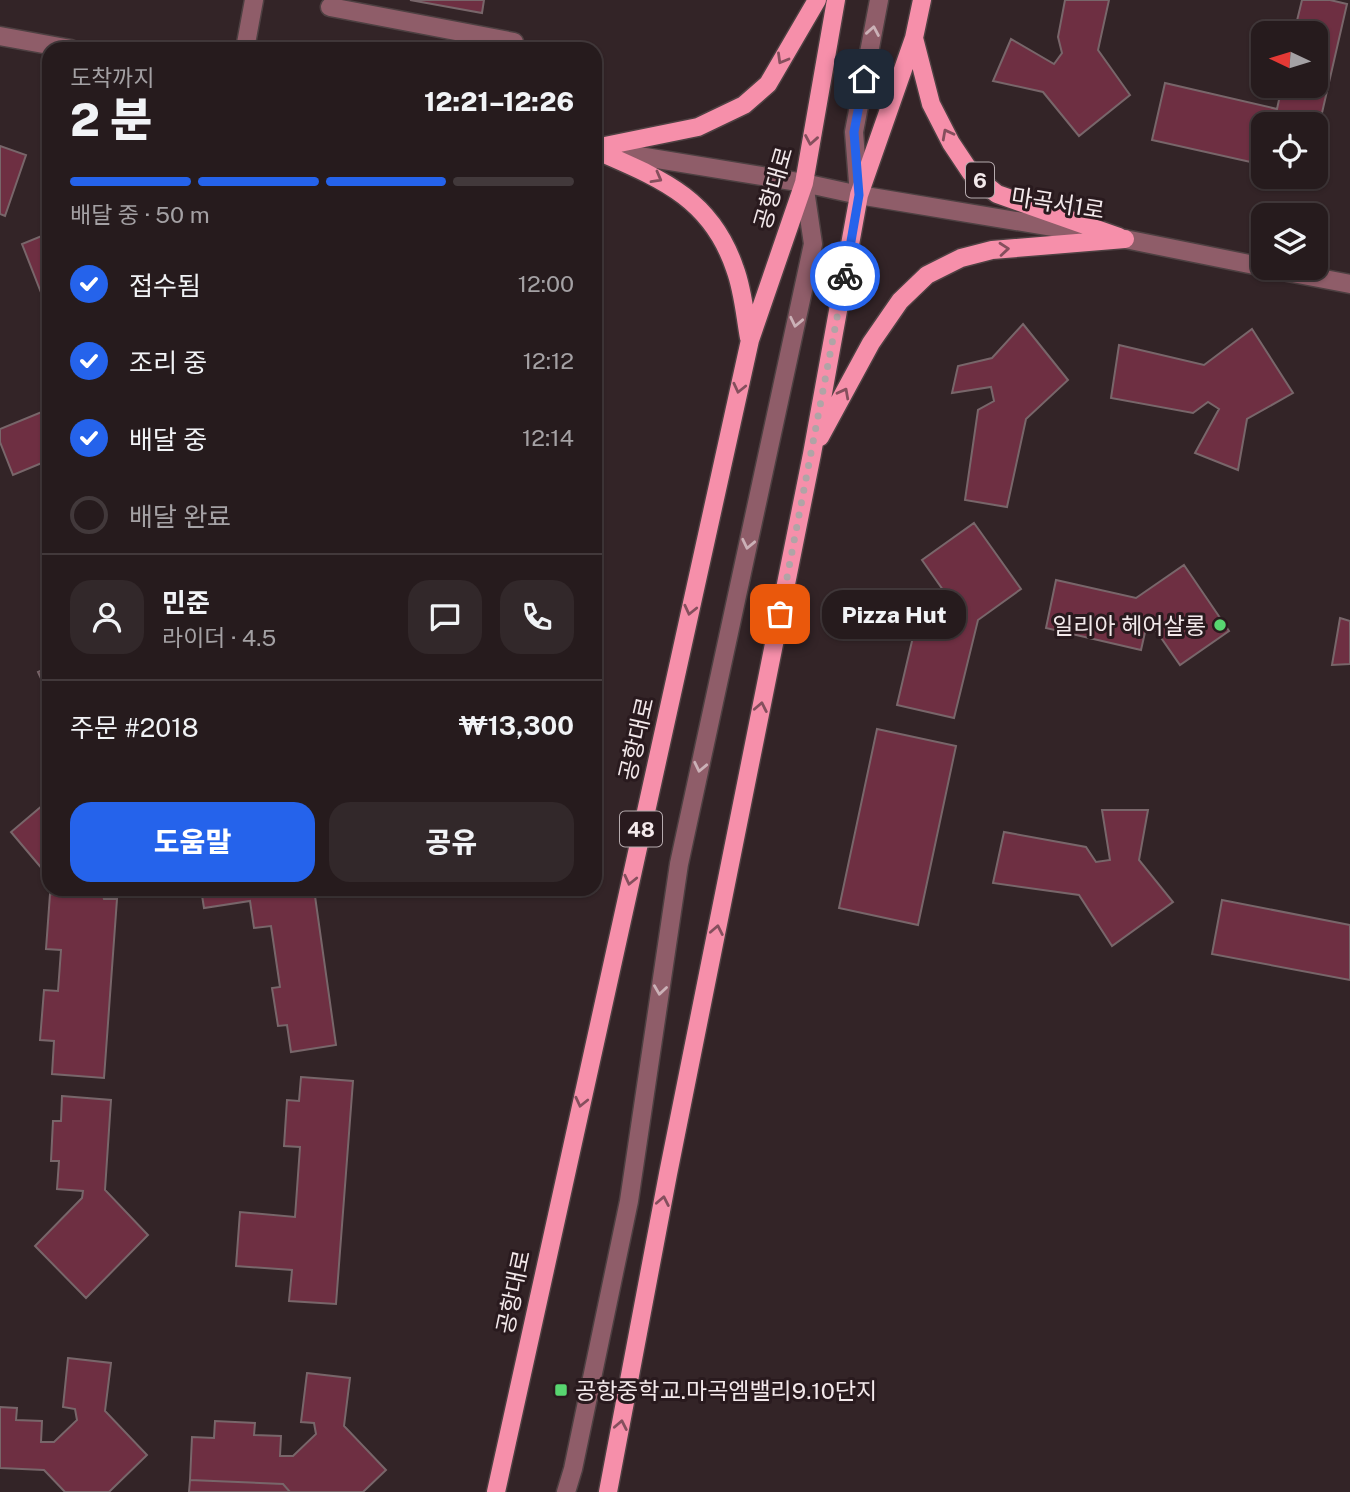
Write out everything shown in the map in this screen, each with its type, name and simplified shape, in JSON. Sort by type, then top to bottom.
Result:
[{"type":"main road","points":[[602,148],[698,127],[744,105],[768,84],[817,0]]},
{"type":"main road","name":"공항대로","points":[[494,1488],[750,340],[804,183],[836,0]]},
{"type":"main road","name":"6","points":[[859,195],[914,38],[922,0]]},
{"type":"main road","name":"6","points":[[914,38],[931,104],[951,143],[971,173],[997,194],[1125,239]]},
{"type":"main road","points":[[602,152],[660,179],[698,206],[715,226],[736,269],[750,340]]},
{"type":"main road","points":[[608,1492],[665,1187],[812,454],[859,195]]},
{"type":"main road","points":[[812,454],[870,343],[900,301],[928,275],[961,258],[992,250],[1125,239]]},
{"type":"street","points":[[246,42],[254,0]]},
{"type":"street","points":[[859,195],[854,132],[878,0]]},
{"type":"street","points":[[330,7],[514,42]]},
{"type":"street","points":[[0,36],[42,44]]},
{"type":"street","name":"마곡서1로","points":[[602,150],[1125,239],[1251,264]]},
{"type":"street","points":[[566,1492],[629,1201],[678,864],[813,244],[804,183]]},
{"type":"street","name":"마곡서1로","points":[[1328,280],[1350,284]]},
{"type":"building","points":[[410,0],[484,0],[482,13]]},
{"type":"building","points":[[1065,0],[1109,0],[1098,50],[1130,95],[1079,136],[1043,92],[993,81],[1011,39],[1054,64],[1062,53],[1058,37]]},
{"type":"building","points":[[1302,0],[1330,0],[1347,4],[1328,87],[1328,21],[1297,21]]},
{"type":"building","points":[[1165,83],[1277,109],[1279,98],[1325,98],[1322,112],[1251,112],[1251,162],[1152,140]]},
{"type":"building","points":[[0,146],[26,155],[5,216],[0,214]]},
{"type":"building","points":[[42,236],[42,295],[22,244]]},
{"type":"building","points":[[1023,324],[1068,380],[1026,419],[1007,507],[965,500],[978,410],[994,401],[991,387],[952,393],[958,366],[992,358]]},
{"type":"building","points":[[1252,329],[1293,393],[1247,419],[1238,470],[1195,453],[1219,409],[1208,402],[1193,413],[1111,398],[1119,345],[1204,365]]},
{"type":"building","points":[[42,412],[42,463],[13,475],[0,442],[0,429]]},
{"type":"building","points":[[974,523],[1021,589],[978,620],[954,718],[897,705],[920,607],[962,617],[922,560]]},
{"type":"building","points":[[1184,565],[1229,631],[1180,665],[1148,619],[1141,650],[1046,628],[1056,580],[1136,598]]},
{"type":"building","points":[[1340,618],[1350,621],[1350,664],[1332,665]]},
{"type":"building","points":[[877,729],[956,746],[918,925],[839,908]]},
{"type":"building","points":[[42,806],[42,869],[11,832]]},
{"type":"building","points":[[1102,810],[1148,810],[1139,860],[1173,902],[1112,946],[1079,895],[993,883],[1004,832],[1086,847],[1096,862],[1110,860]]},
{"type":"building","points":[[50,896],[103,896],[104,899],[117,899],[104,1078],[52,1074],[54,1041],[40,1040],[44,990],[58,991],[61,950],[46,949]]},
{"type":"building","points":[[202,896],[315,896],[336,1045],[291,1052],[287,1025],[278,1026],[272,988],[280,987],[271,926],[254,928],[250,901],[204,908]]},
{"type":"building","points":[[1222,900],[1350,925],[1350,980],[1212,954]]},
{"type":"building","points":[[301,1077],[353,1081],[336,1304],[289,1301],[292,1270],[236,1266],[240,1212],[295,1217],[300,1147],[284,1146],[287,1100],[299,1101]]},
{"type":"building","points":[[62,1096],[111,1100],[105,1190],[148,1235],[86,1298],[35,1246],[82,1198],[83,1191],[57,1189],[59,1161],[51,1161],[53,1121],[61,1121]]},
{"type":"building","points":[[68,1358],[111,1363],[105,1411],[147,1455],[109,1492],[65,1492],[44,1470],[0,1468],[0,1407],[17,1408],[16,1420],[42,1421],[41,1442],[54,1442],[77,1420],[75,1409],[63,1407]]},
{"type":"building","points":[[307,1373],[350,1378],[344,1426],[386,1470],[363,1492],[290,1492],[283,1484],[190,1480],[192,1437],[214,1438],[215,1421],[255,1423],[254,1435],[281,1436],[280,1456],[293,1456],[316,1434],[314,1423],[301,1422]]},
{"type":"building","points":[[190,1480],[283,1484],[290,1492],[189,1492]]},
{"type":"way so far","points":[[780,614],[845,276]]},
{"type":"place","name":"Pizza Hut","points":[[780,614]]},
{"type":"place","name":"일리아 헤어살롱","points":[[1220,625]]},
{"type":"place","name":"공항중학교.마곡엠밸리9.10단지","points":[[561,1390]]},
{"type":"route","points":[[845,276],[859,195],[854,132],[864,79]]}]
